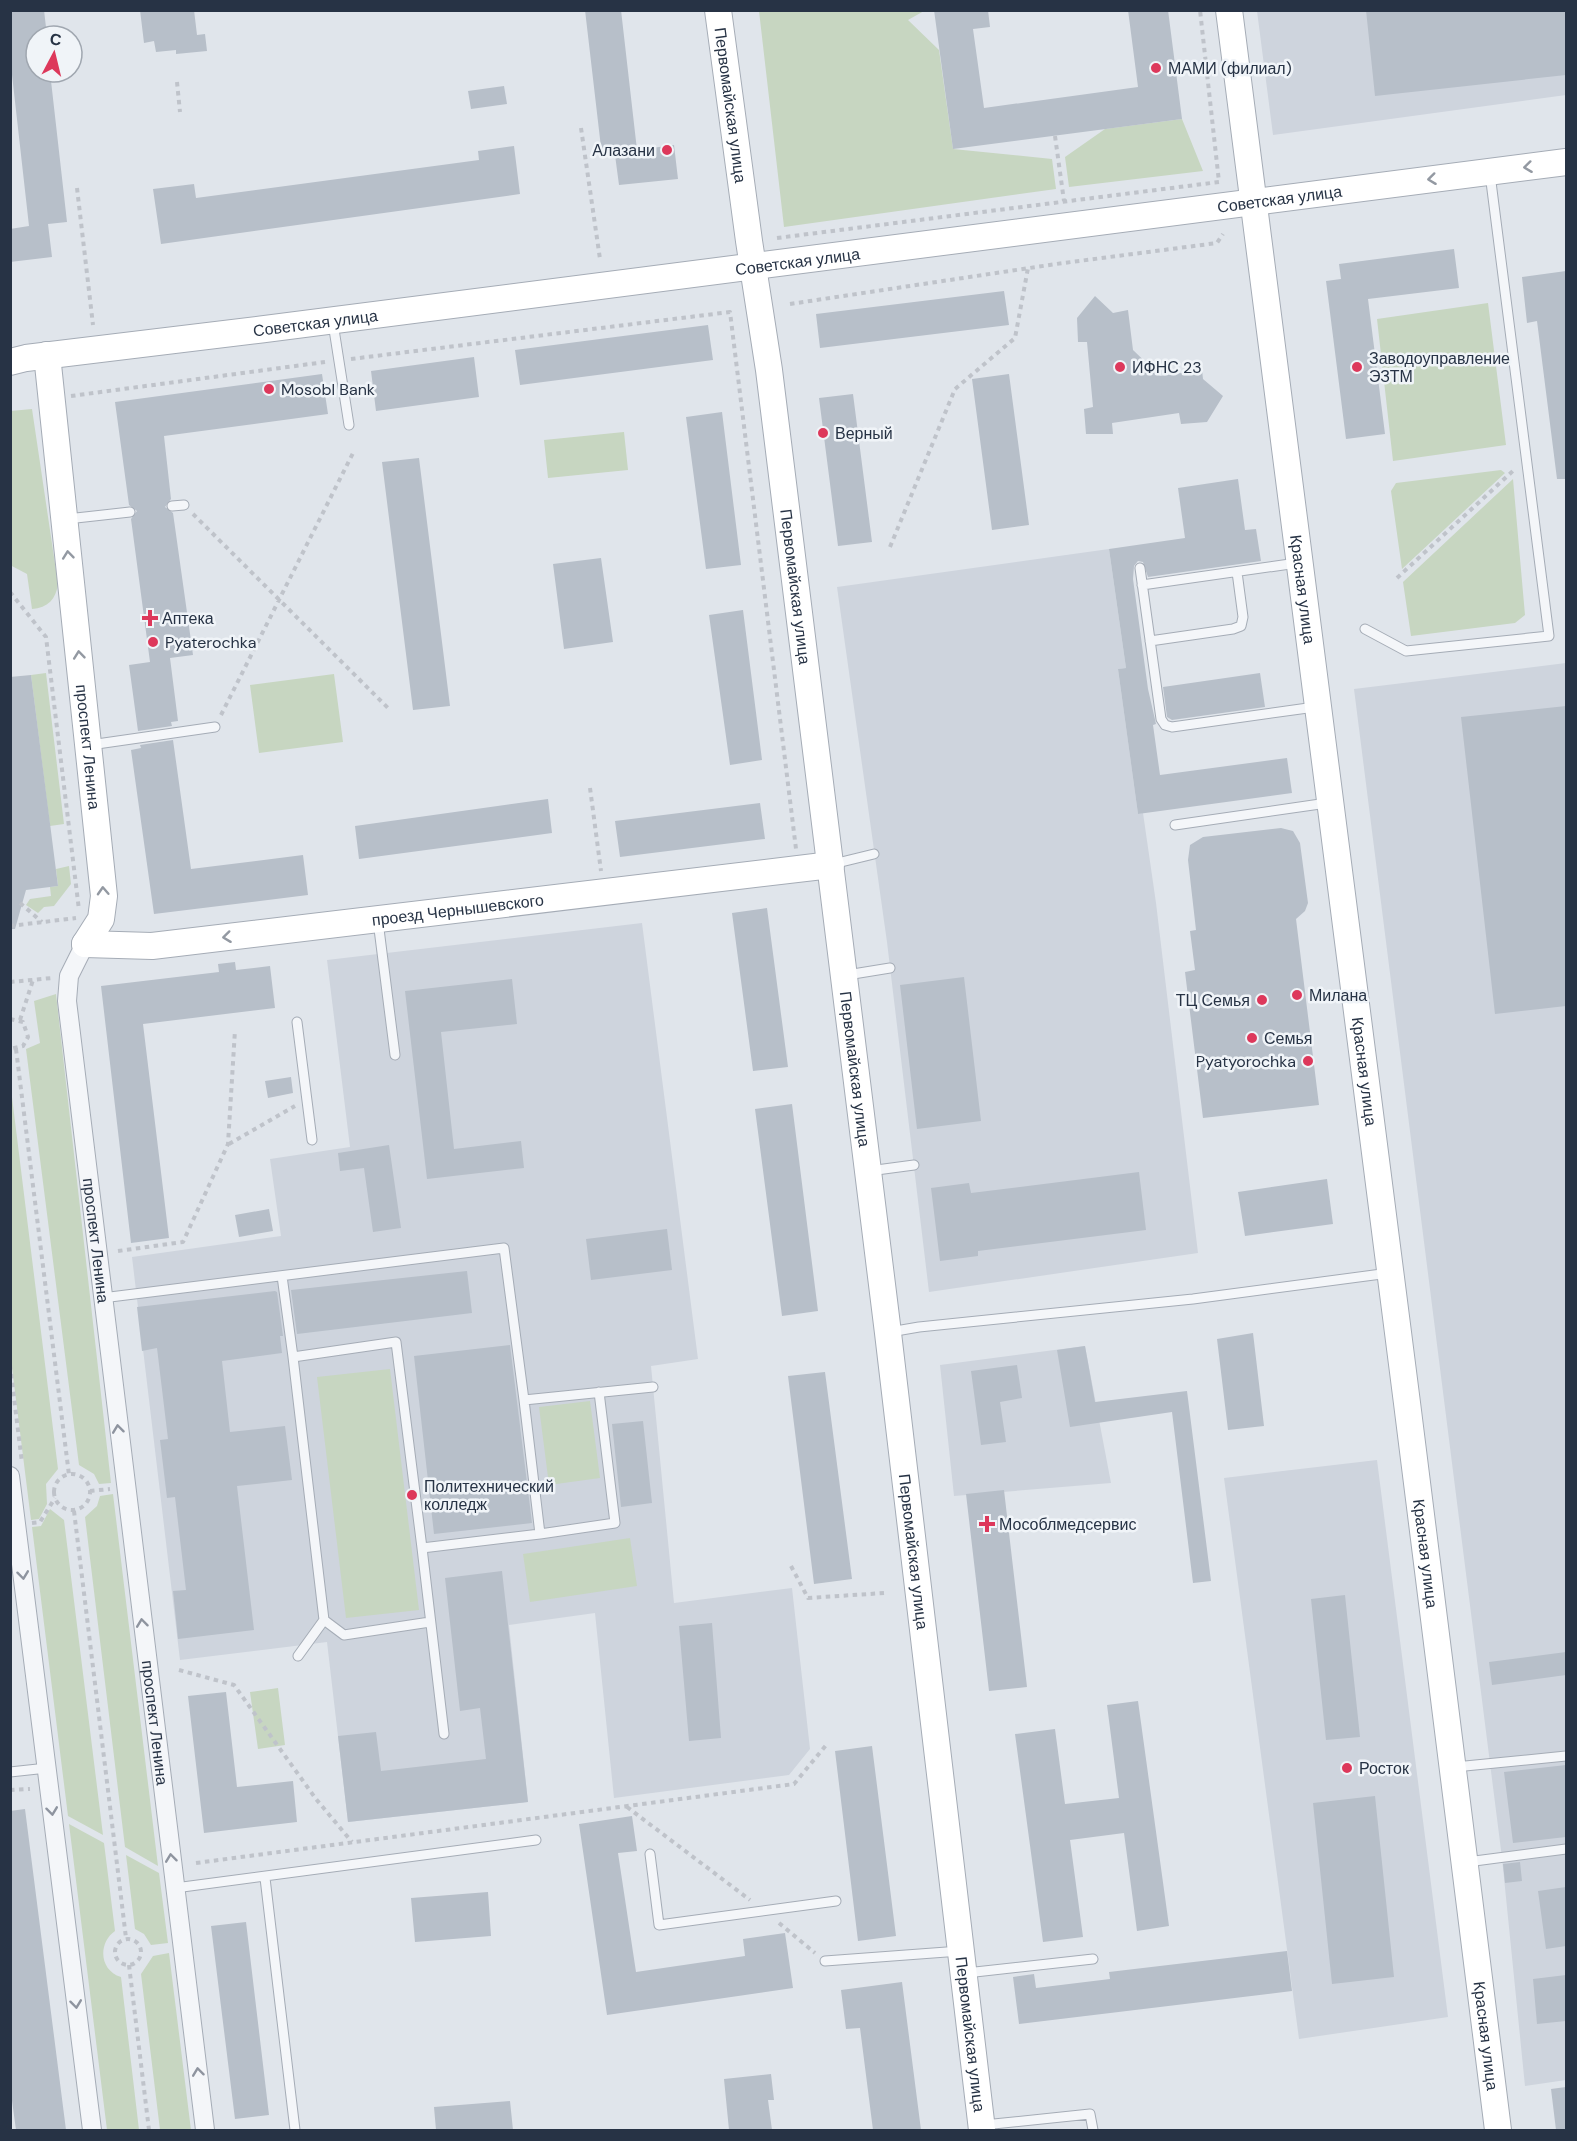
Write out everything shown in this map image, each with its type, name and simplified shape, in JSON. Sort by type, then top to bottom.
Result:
[{"type":"main road","name":"Первомайская улица","points":[[718,10],[769,370],[831,865],[982,2128]]},
{"type":"main road","name":"Красная улица","points":[[1228,10],[1498,2130]]},
{"type":"main road","name":"Советская улица","points":[[24,358],[754,268],[1253,201],[1566,162]]},
{"type":"main road","name":"проспект Ленина","points":[[24,358],[64,520],[104,896],[101,919],[85,944]]},
{"type":"main road","name":"проезд Чернышевского","points":[[85,944],[153,946],[831,865]]},
{"type":"street","name":"проспект Ленина","points":[[85,944],[69,976],[67,1001],[205,2130]]},
{"type":"street","points":[[10,1476],[92,2130]]},
{"type":"lane","points":[[1365,629],[1406,651],[1549,636],[1490,172]]},
{"type":"lane","points":[[333,321],[349,426]]},
{"type":"lane","points":[[172,506],[184,505]]},
{"type":"lane","points":[[64,520],[130,512]]},
{"type":"lane","points":[[1142,585],[1299,563]]},
{"type":"lane","points":[[1140,568],[1161,719],[1165,725],[1172,727],[1317,706]]},
{"type":"lane","points":[[1150,641],[1241,626],[1243,617],[1237,572]]},
{"type":"lane","points":[[88,745],[215,727]]},
{"type":"lane","points":[[1175,825],[1330,803]]},
{"type":"lane","points":[[831,865],[874,854]]},
{"type":"lane","points":[[377,919],[395,1055]]},
{"type":"lane","points":[[844,975],[890,968]]},
{"type":"lane","points":[[297,1022],[312,1140]]},
{"type":"lane","points":[[868,1171],[914,1165]]},
{"type":"lane","points":[[102,1298],[504,1248],[540,1534]]},
{"type":"lane","points":[[888,1333],[919,1327],[1193,1299],[1389,1272]]},
{"type":"lane","points":[[282,1276],[324,1620],[298,1656]]},
{"type":"lane","points":[[293,1357],[396,1342],[444,1734]]},
{"type":"lane","points":[[524,1400],[653,1387]]},
{"type":"lane","points":[[422,1548],[615,1523],[599,1392]]},
{"type":"lane","points":[[324,1620],[344,1635],[430,1622]]},
{"type":"lane","points":[[1453,1767],[1566,1756]]},
{"type":"lane","points":[[10,1772],[47,1768]]},
{"type":"lane","points":[[175,1888],[265,1878],[536,1840]]},
{"type":"lane","points":[[1465,1862],[1566,1849]]},
{"type":"lane","points":[[650,1854],[659,1925],[763,1909],[836,1901]]},
{"type":"lane","points":[[265,1878],[296,2130]]},
{"type":"lane","points":[[825,1961],[962,1962],[1093,1959]]},
{"type":"lane","points":[[982,2128],[1090,2114],[1092,2130]]},
{"type":"path","points":[[777,238],[1219,182],[1200,10]]},
{"type":"path","points":[[177,82],[180,112]]},
{"type":"path","points":[[581,128],[600,259]]},
{"type":"path","points":[[1055,136],[1064,201]]},
{"type":"path","points":[[77,188],[93,325]]},
{"type":"path","points":[[790,304],[1028,268],[1217,243],[1223,234]]},
{"type":"path","points":[[890,547],[955,388],[1015,338],[1028,268]]},
{"type":"path","points":[[93,393],[730,312],[796,849]]},
{"type":"path","points":[[215,727],[353,453]]},
{"type":"path","points":[[1397,578],[1527,459]]},
{"type":"path","points":[[184,505],[388,708]]},
{"type":"path","points":[[10,592],[46,637],[80,918],[10,926]]},
{"type":"path","points":[[590,788],[602,874]]},
{"type":"path","points":[[20,903],[42,922]]},
{"type":"path","points":[[10,982],[54,978]]},
{"type":"path","points":[[20,1020],[33,980]]},
{"type":"path","points":[[10,1019],[20,1020],[26,1026],[28,1036],[23,1046],[13,1049],[69,1474]]},
{"type":"path","points":[[118,1251],[183,1242],[228,1144],[236,1030]]},
{"type":"path","points":[[228,1144],[307,1099]]},
{"type":"path","points":[[40,1522],[55,1498],[56,1484],[69,1474],[81,1476],[90,1487],[87,1503],[74,1511]]},
{"type":"path","points":[[55,1498],[60,1506],[74,1511]]},
{"type":"path","points":[[74,1511],[126,1938]]},
{"type":"path","points":[[790,1566],[808,1598],[884,1593]]},
{"type":"path","points":[[179,1670],[234,1685],[316,1799],[353,1843]]},
{"type":"path","points":[[196,1863],[794,1784],[827,1744]]},
{"type":"path","points":[[10,1790],[30,1790]]},
{"type":"path","points":[[627,1807],[763,1909],[825,1961]]},
{"type":"path","points":[[126,1938],[135,1940],[142,1950],[140,1959],[129,1965],[121,1963],[115,1952],[117,1944],[126,1938]]},
{"type":"path","points":[[129,1965],[149,2130]]},
{"type":"shaded area","points":[[1257,11],[1566,11],[1566,95],[1273,135]]},
{"type":"shaded area","points":[[1109,549],[1126,668],[1118,669],[1138,814],[1143,813],[1156,903],[1198,1253],[929,1292],[887,942],[837,587]]},
{"type":"shaded area","points":[[1566,663],[1566,2080],[1525,2086],[1502,1858],[1354,689]]},
{"type":"shaded area","name":"Политехнический колледж","points":[[642,923],[698,1359],[651,1366],[674,1603],[792,1588],[810,1749],[789,1775],[614,1798],[595,1613],[509,1625],[528,1802],[348,1822],[327,1642],[180,1660],[132,1257],[281,1236],[270,1159],[350,1147],[327,960]]},
{"type":"shaded area","points":[[1085,1346],[1111,1483],[954,1496],[940,1365]]},
{"type":"shaded area","points":[[1377,1460],[1448,2017],[1299,2039],[1224,1478]]},
{"type":"green space","points":[[759,11],[924,11],[908,20],[939,50],[953,149],[1052,159],[1056,189],[784,227]]},
{"type":"green space","points":[[1182,119],[1203,171],[1069,187],[1065,157],[1105,129]]},
{"type":"green space","points":[[1488,303],[1506,445],[1393,461],[1377,319]]},
{"type":"green space","points":[[32,409],[58,584],[55,594],[47,605],[32,609],[27,574],[10,565],[11,411]]},
{"type":"green space","points":[[624,432],[628,470],[548,478],[544,440]]},
{"type":"green space","points":[[1501,470],[1505,473],[1402,569],[1391,491],[1396,483]]},
{"type":"green space","points":[[1513,479],[1525,615],[1515,623],[1411,636],[1403,582]]},
{"type":"green space","points":[[46,673],[64,824],[50,826],[31,675]]},
{"type":"green space","points":[[334,674],[343,742],[259,753],[250,685]]},
{"type":"green space","points":[[69,866],[71,884],[54,906],[44,907],[38,913],[26,905],[30,899],[51,896],[50,887],[58,886],[56,869]]},
{"type":"green space","points":[[56,994],[111,1483],[99,1484],[94,1474],[79,1465],[26,1049],[40,1043],[34,1001]]},
{"type":"green space","points":[[10,1081],[58,1469],[46,1484],[47,1504],[39,1519],[31,1520],[10,1352]]},
{"type":"green space","points":[[390,1369],[419,1610],[346,1618],[317,1377]]},
{"type":"green space","points":[[590,1401],[600,1478],[549,1485],[539,1407]]},
{"type":"green space","points":[[113,1494],[158,1866],[125,1847],[85,1517],[97,1506],[100,1496]]},
{"type":"green space","points":[[50,1509],[64,1520],[103,1835],[68,1816],[32,1527],[41,1526]]},
{"type":"green space","points":[[630,1538],[637,1586],[530,1602],[523,1554]]},
{"type":"green space","points":[[278,1688],[285,1745],[258,1749],[250,1692]]},
{"type":"green space","points":[[69,1824],[104,1843],[115,1931],[106,1942],[103,1956],[108,1969],[121,1977],[139,2130],[107,2130]]},
{"type":"green space","points":[[126,1855],[159,1873],[168,1943],[151,1945],[144,1934],[135,1929]]},
{"type":"green space","points":[[169,1953],[191,2130],[160,2130],[141,1974],[153,1956]]},
{"type":"building","points":[[10,10],[44,10],[46,24],[24,24],[24,84],[51,84],[67,222],[48,224],[52,257],[10,262],[10,229],[29,226],[10,57]]},
{"type":"building","points":[[140,10],[194,10],[197,35],[205,34],[207,51],[176,54],[176,50],[156,52],[154,41],[144,43]]},
{"type":"building","points":[[585,10],[621,10],[637,150],[674,145],[678,179],[619,185],[615,155],[602,156]]},
{"type":"building","name":"МАМИ (филиал)","points":[[934,10],[988,10],[990,27],[973,29],[984,108],[1138,87],[1128,10],[1168,10],[1182,119],[953,149]]},
{"type":"building","points":[[1366,10],[1566,10],[1566,75],[1375,96]]},
{"type":"building","points":[[504,86],[507,104],[471,109],[468,91]]},
{"type":"building","points":[[514,146],[520,194],[161,244],[153,189],[194,184],[196,198],[479,160],[478,151]]},
{"type":"building","name":"Заводоуправление ЭЗТМ","points":[[1454,249],[1459,288],[1368,299],[1385,434],[1346,439],[1326,281],[1341,279],[1339,264]]},
{"type":"building","points":[[1566,271],[1566,479],[1557,479],[1537,321],[1527,323],[1522,277]]},
{"type":"building","points":[[1004,291],[1009,325],[820,348],[816,314]]},
{"type":"building","name":"ИФНС 23","points":[[1095,296],[1113,313],[1128,310],[1133,350],[1160,376],[1202,370],[1203,379],[1223,396],[1207,422],[1181,424],[1179,413],[1112,423],[1113,434],[1086,434],[1084,409],[1093,407],[1087,342],[1078,342],[1077,318]]},
{"type":"building","points":[[708,325],[713,360],[520,385],[515,350]]},
{"type":"building","points":[[474,357],[479,397],[376,411],[371,371]]},
{"type":"building","points":[[322,374],[328,414],[164,436],[171,499],[165,507],[173,513],[193,655],[170,658],[178,721],[171,722],[172,726],[138,731],[129,665],[150,662],[131,519],[137,511],[129,505],[115,402]]},
{"type":"building","points":[[1009,374],[1029,525],[992,530],[972,379]]},
{"type":"building","points":[[853,394],[872,542],[838,546],[819,398]]},
{"type":"building","points":[[722,412],[741,565],[706,569],[686,417]]},
{"type":"building","points":[[419,458],[450,706],[413,710],[382,462]]},
{"type":"building","points":[[1238,479],[1245,530],[1256,529],[1261,561],[1148,577],[1143,562],[1138,561],[1134,566],[1133,579],[1148,689],[1156,724],[1153,725],[1160,775],[1287,758],[1292,793],[1138,814],[1118,669],[1126,668],[1109,549],[1185,538],[1178,488]]},
{"type":"building","points":[[601,558],[613,642],[564,649],[553,564]]},
{"type":"building","points":[[743,610],[762,760],[730,765],[709,615]]},
{"type":"building","points":[[1260,673],[1265,707],[1172,720],[1167,717],[1163,687]]},
{"type":"building","points":[[31,675],[58,886],[26,890],[15,929],[10,929],[10,677]]},
{"type":"building","points":[[1566,706],[1566,1006],[1495,1014],[1461,717]]},
{"type":"building","points":[[173,740],[191,869],[303,855],[308,895],[154,914],[131,750],[141,748],[140,745]]},
{"type":"building","points":[[548,799],[552,833],[359,859],[355,826]]},
{"type":"building","points":[[760,803],[765,839],[620,857],[615,821]]},
{"type":"building","name":"Семья","points":[[1281,828],[1293,831],[1300,843],[1308,903],[1305,911],[1296,919],[1319,1105],[1203,1118],[1185,972],[1195,970],[1190,931],[1196,930],[1188,860],[1190,845],[1203,837]]},
{"type":"building","points":[[767,908],[788,1067],[753,1071],[732,913]]},
{"type":"building","points":[[235,962],[236,970],[270,966],[275,1008],[143,1024],[169,1238],[131,1243],[101,986],[219,972],[218,964]]},
{"type":"building","points":[[964,977],[981,1121],[917,1129],[900,985]]},
{"type":"building","points":[[512,979],[517,1024],[441,1032],[454,1149],[521,1141],[524,1168],[427,1179],[405,991]]},
{"type":"building","points":[[291,1077],[293,1093],[268,1098],[265,1081]]},
{"type":"building","points":[[792,1104],[818,1311],[782,1316],[755,1109]]},
{"type":"building","points":[[389,1145],[401,1228],[373,1232],[364,1168],[340,1171],[338,1153]]},
{"type":"building","points":[[1139,1172],[1146,1230],[978,1251],[978,1256],[940,1261],[931,1188],[969,1183],[971,1193]]},
{"type":"building","points":[[1327,1179],[1333,1224],[1245,1236],[1238,1192]]},
{"type":"building","points":[[269,1209],[273,1231],[239,1237],[235,1215]]},
{"type":"building","points":[[667,1229],[672,1270],[591,1280],[586,1239]]},
{"type":"building","points":[[467,1271],[472,1313],[297,1334],[291,1290]]},
{"type":"building","points":[[275,1291],[283,1336],[280,1336],[282,1353],[222,1361],[230,1432],[285,1426],[292,1480],[237,1486],[254,1630],[178,1639],[173,1591],[186,1590],[175,1497],[167,1498],[160,1440],[168,1439],[157,1348],[142,1351],[137,1307]]},
{"type":"building","points":[[1253,1333],[1264,1426],[1228,1430],[1217,1339]]},
{"type":"building","points":[[510,1345],[532,1523],[434,1534],[414,1356]]},
{"type":"building","points":[[1085,1346],[1095,1402],[1187,1391],[1211,1581],[1193,1583],[1172,1412],[1070,1427],[1057,1350]]},
{"type":"building","points":[[1017,1365],[1022,1398],[1000,1402],[1006,1442],[981,1445],[971,1371]]},
{"type":"building","points":[[825,1372],[852,1579],[814,1584],[788,1376]]},
{"type":"building","points":[[643,1421],[652,1503],[621,1507],[612,1424]]},
{"type":"building","points":[[1004,1490],[1027,1687],[989,1691],[966,1494]]},
{"type":"building","points":[[502,1571],[528,1802],[348,1822],[338,1736],[376,1732],[381,1771],[486,1759],[480,1708],[460,1711],[445,1578]]},
{"type":"building","points":[[1345,1595],[1360,1737],[1326,1740],[1311,1599]]},
{"type":"building","points":[[712,1623],[721,1738],[689,1741],[679,1626]]},
{"type":"building","points":[[1566,1652],[1566,1675],[1492,1685],[1489,1662]]},
{"type":"building","points":[[226,1692],[237,1787],[293,1781],[297,1822],[204,1833],[188,1696]]},
{"type":"building","points":[[1138,1701],[1169,1926],[1137,1931],[1124,1833],[1070,1840],[1083,1937],[1043,1942],[1015,1734],[1055,1729],[1065,1804],[1119,1798],[1107,1705]]},
{"type":"building","points":[[872,1746],[896,1936],[858,1941],[835,1751]]},
{"type":"building","points":[[1566,1765],[1566,1837],[1513,1843],[1504,1772]]},
{"type":"building","name":"Росток","points":[[1375,1796],[1394,1977],[1332,1984],[1313,1803]]},
{"type":"building","points":[[25,1809],[66,2130],[16,2130],[10,2086],[10,1811]]},
{"type":"building","points":[[632,1816],[637,1851],[618,1853],[636,1972],[745,1956],[743,1939],[785,1933],[793,1988],[607,2015],[579,1824]]},
{"type":"building","points":[[1520,1862],[1522,1881],[1505,1883],[1503,1864]]},
{"type":"building","points":[[1566,1887],[1566,1946],[1546,1949],[1538,1891]]},
{"type":"building","points":[[488,1892],[491,1936],[415,1942],[411,1898]]},
{"type":"building","points":[[246,1922],[269,2115],[235,2119],[211,1926]]},
{"type":"building","points":[[1287,1951],[1292,1991],[1019,2024],[1013,1977],[1034,1974],[1036,1988],[1110,1979],[1109,1972]]},
{"type":"building","points":[[1566,1975],[1566,2021],[1537,2024],[1533,1979]]},
{"type":"building","points":[[902,1982],[921,2130],[873,2130],[860,2028],[846,2029],[841,1990]]},
{"type":"building","points":[[771,2074],[774,2100],[768,2100],[772,2130],[729,2130],[724,2079]]},
{"type":"building","points":[[1566,2087],[1566,2130],[1556,2130],[1551,2089]]},
{"type":"building","points":[[510,2101],[513,2130],[436,2130],[434,2107]]},
{"type":"place","name":"МАМИ (филиал)","points":[[1156,68]]},
{"type":"place","name":"Алазани","points":[[667,150]]},
{"type":"place","name":"ИФНС 23","points":[[1120,367]]},
{"type":"place","name":"Заводоуправление ЭЗТМ","points":[[1357,367]]},
{"type":"place","name":"Mosobl Bank","points":[[269,389]]},
{"type":"place","name":"Верный","points":[[823,433]]},
{"type":"place","name":"Аптека","points":[[150,618]]},
{"type":"place","name":"Pyaterochka","points":[[153,642]]},
{"type":"place","name":"Милана","points":[[1297,995]]},
{"type":"place","name":"ТЦ Семья","points":[[1262,1000]]},
{"type":"place","name":"Семья","points":[[1252,1038]]},
{"type":"place","name":"Pyatyorochka","points":[[1308,1061]]},
{"type":"place","name":"Политехнический колледж","points":[[412,1495]]},
{"type":"place","name":"Мособлмедсервис","points":[[987,1524]]},
{"type":"place","name":"Росток","points":[[1347,1768]]}]
